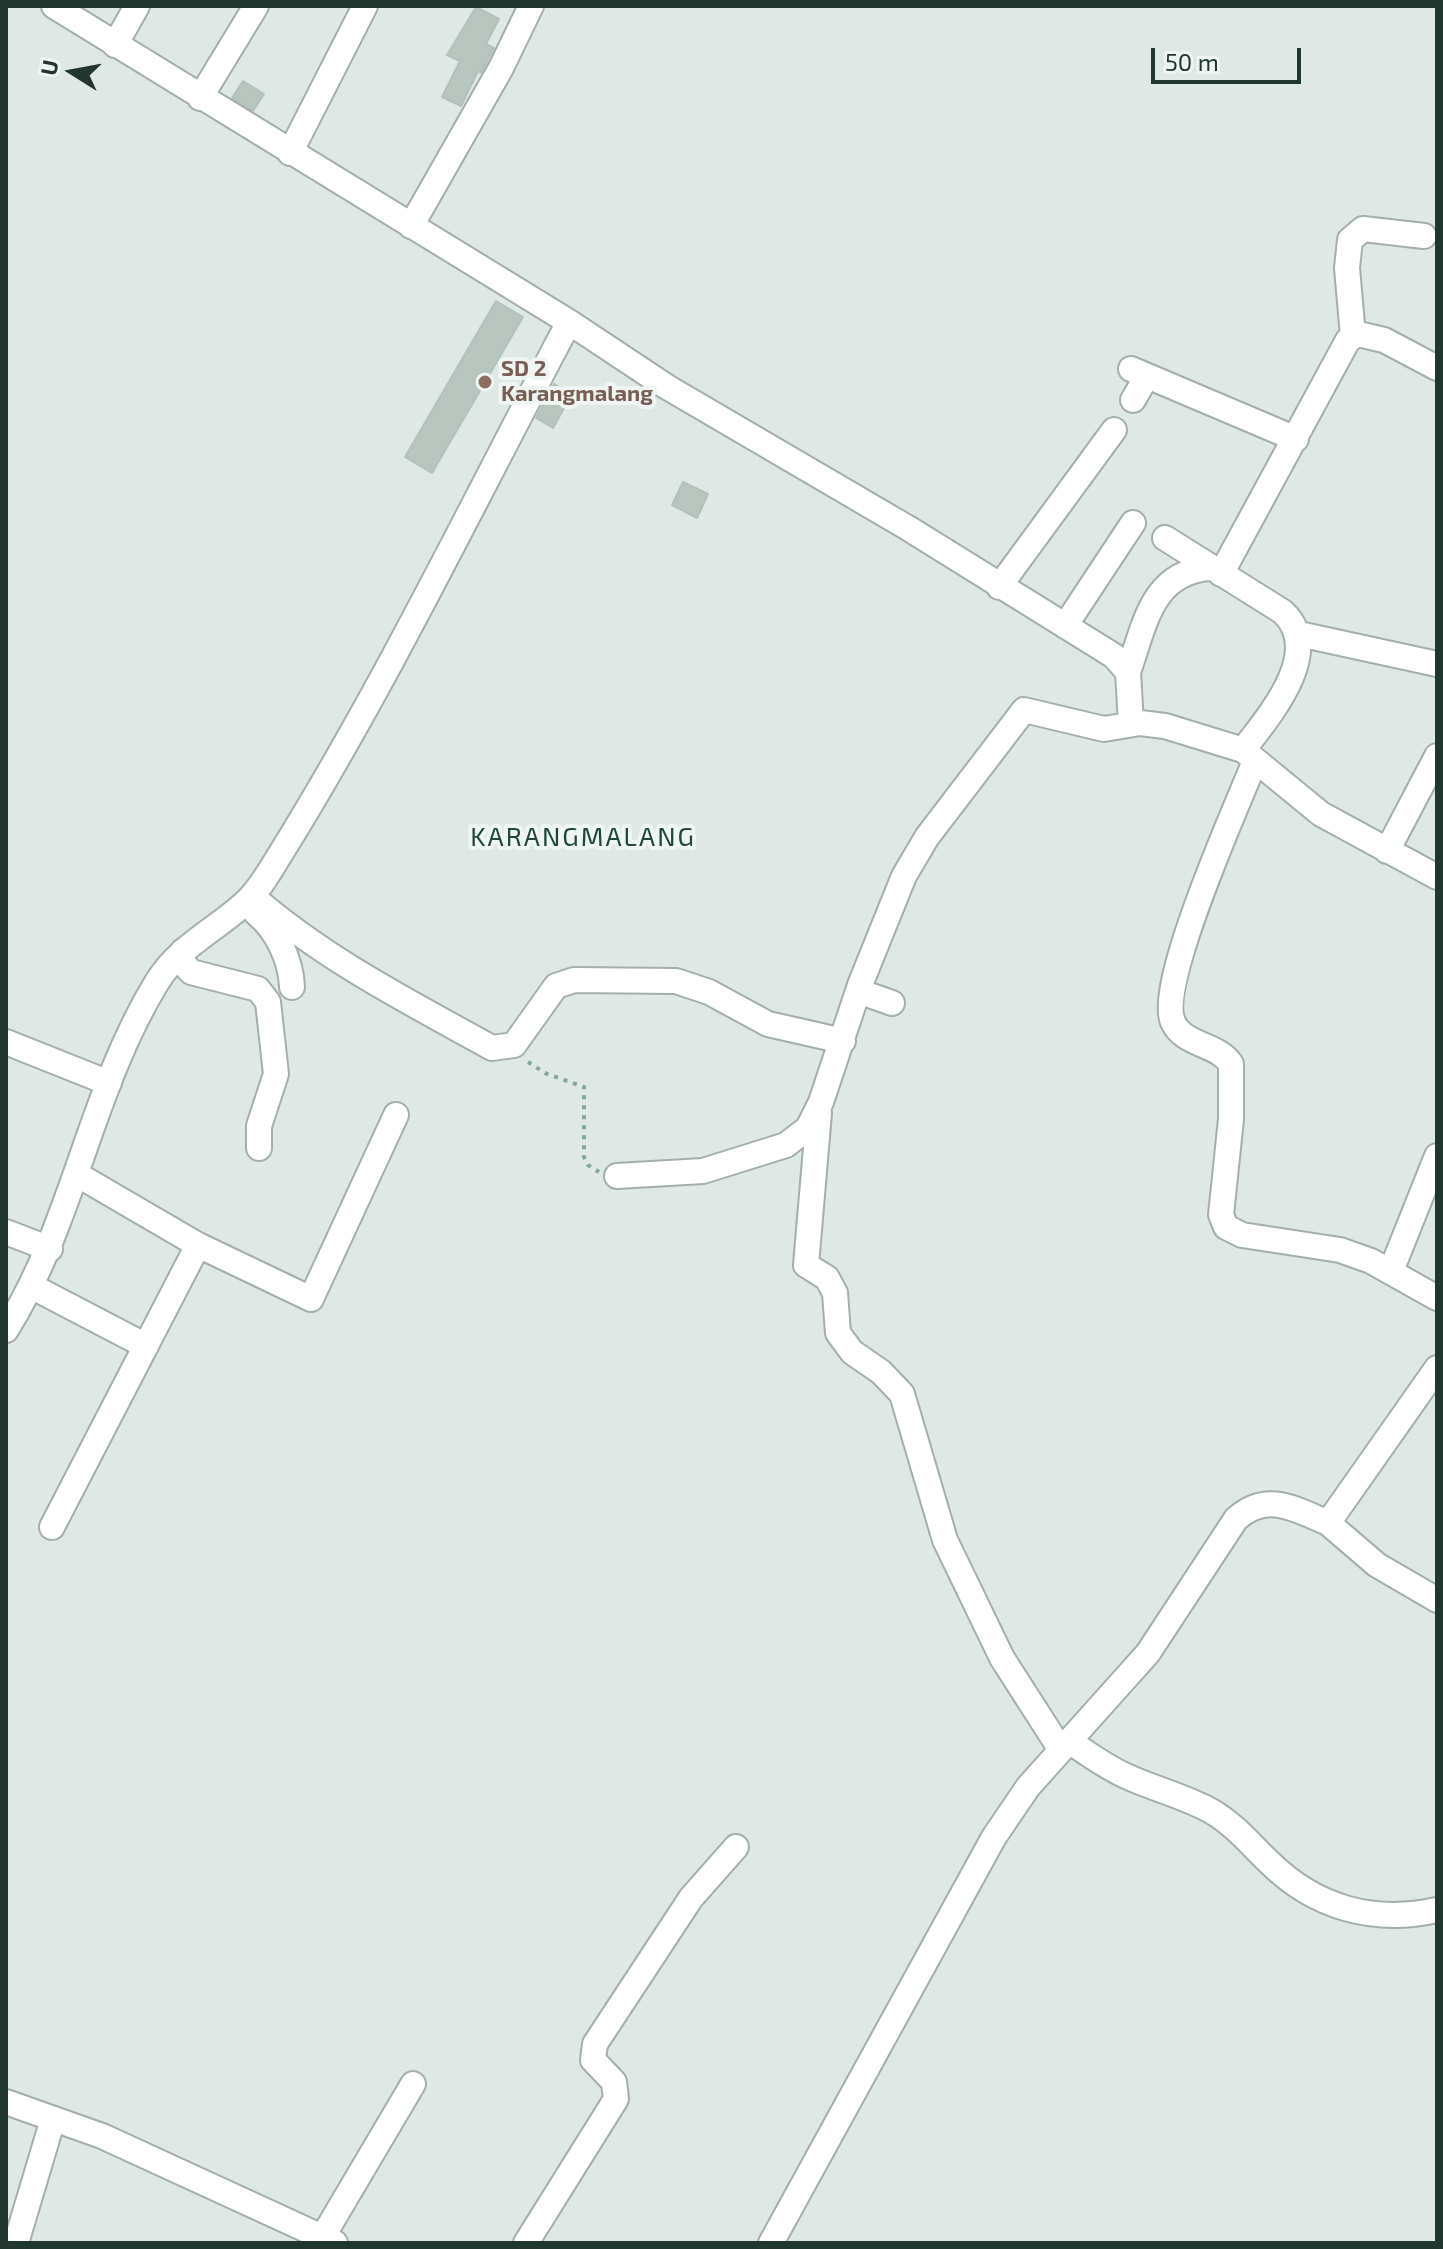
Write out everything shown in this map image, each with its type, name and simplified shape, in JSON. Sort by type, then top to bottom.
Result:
[{"type":"street","points":[[54,6],[569,322],[667,387],[908,528],[1114,656],[1128,672]]},
{"type":"street","points":[[115,45],[137,6]]},
{"type":"street","points":[[200,98],[256,6]]},
{"type":"street","points":[[290,153],[365,6]]},
{"type":"street","points":[[411,226],[501,68],[531,6]]},
{"type":"street","points":[[1215,571],[1296,439],[1334,361],[1353,336],[1347,268],[1350,240],[1363,229],[1424,236]]},
{"type":"street","points":[[6,1330],[33,1287],[50,1249],[109,1083],[158,981],[186,948],[249,900],[335,761],[569,322]]},
{"type":"street","points":[[1353,336],[1375,336],[1437,368]]},
{"type":"street","points":[[1133,400],[1139,373],[1296,439]]},
{"type":"street","points":[[999,587],[1114,430]]},
{"type":"street","points":[[1065,626],[1133,523]]},
{"type":"street","points":[[1165,538],[1283,612],[1299,634],[1299,652],[1287,683],[1249,756],[1189,932],[1169,1003],[1177,1028],[1189,1038],[1222,1054],[1231,1064],[1231,1119],[1221,1205],[1223,1222],[1236,1233],[1340,1250],[1391,1271],[1437,1298]]},
{"type":"street","points":[[1131,724],[1128,672],[1148,615],[1165,584],[1185,572],[1215,571]]},
{"type":"street","points":[[1299,634],[1437,664]]},
{"type":"street","points":[[617,1176],[703,1171],[766,1153],[799,1138],[819,1107],[892,901],[915,856],[1022,712],[1035,710],[1104,729],[1131,724],[1187,730],[1249,756],[1304,803],[1437,877]]},
{"type":"street","points":[[1387,851],[1437,756]]},
{"type":"street","points":[[249,900],[273,930],[326,970],[358,974]]},
{"type":"street","points":[[249,900],[358,974],[492,1048],[510,1047],[524,1036],[556,986],[574,980],[676,981],[709,992],[768,1024],[843,1041]]},
{"type":"street","points":[[273,930],[291,970],[292,987]]},
{"type":"street","points":[[186,948],[183,963],[191,972],[258,989],[268,1002],[276,1074],[273,1091],[259,1126],[259,1148]]},
{"type":"street","points":[[858,991],[892,1003]]},
{"type":"street","points":[[6,1042],[109,1083]]},
{"type":"street","points":[[819,1107],[805,1260],[809,1268],[825,1275],[835,1293],[838,1333],[852,1352],[881,1372],[902,1394],[945,1540],[1002,1658],[1065,1746],[1128,1777],[1211,1811],[1243,1835],[1298,1889],[1319,1900],[1375,1915],[1397,1916],[1437,1910]]},
{"type":"street","points":[[78,1175],[198,1245],[311,1299],[396,1115]]},
{"type":"street","points":[[1391,1271],[1437,1156]]},
{"type":"street","points":[[6,1232],[50,1249]]},
{"type":"street","points":[[52,1527],[198,1245]]},
{"type":"street","points":[[33,1287],[146,1346]]},
{"type":"street","points":[[1328,1523],[1437,1368]]},
{"type":"street","points":[[771,2243],[972,1872],[1028,1787],[1148,1653],[1221,1538],[1246,1511],[1262,1503],[1282,1503],[1328,1523],[1389,1573],[1437,1600]]},
{"type":"street","points":[[526,2243],[616,2099],[614,2082],[593,2058],[600,2034],[691,1898],[736,1847]]},
{"type":"street","points":[[6,2102],[102,2136],[328,2240],[413,2084]]},
{"type":"street","points":[[16,2243],[53,2119]]},
{"type":"path","points":[[510,1047],[545,1073],[584,1087],[585,1162],[598,1172],[617,1176]]},
{"type":"building","points":[[476,7],[499,19],[486,44],[494,48],[481,73],[478,71],[461,106],[442,97],[460,61],[447,55]]},
{"type":"building","points":[[243,81],[264,94],[253,111],[232,98]]},
{"type":"building","points":[[496,301],[523,317],[432,473],[405,457]]},
{"type":"building","points":[[554,384],[572,394],[553,428],[536,418]]},
{"type":"building","points":[[683,482],[708,494],[697,518],[672,505]]},
{"type":"place","name":"SD 2 Karangmalang","points":[[485,382]]},
{"type":"district","name":"KARANGMALANG","points":[[583,837]]}]
